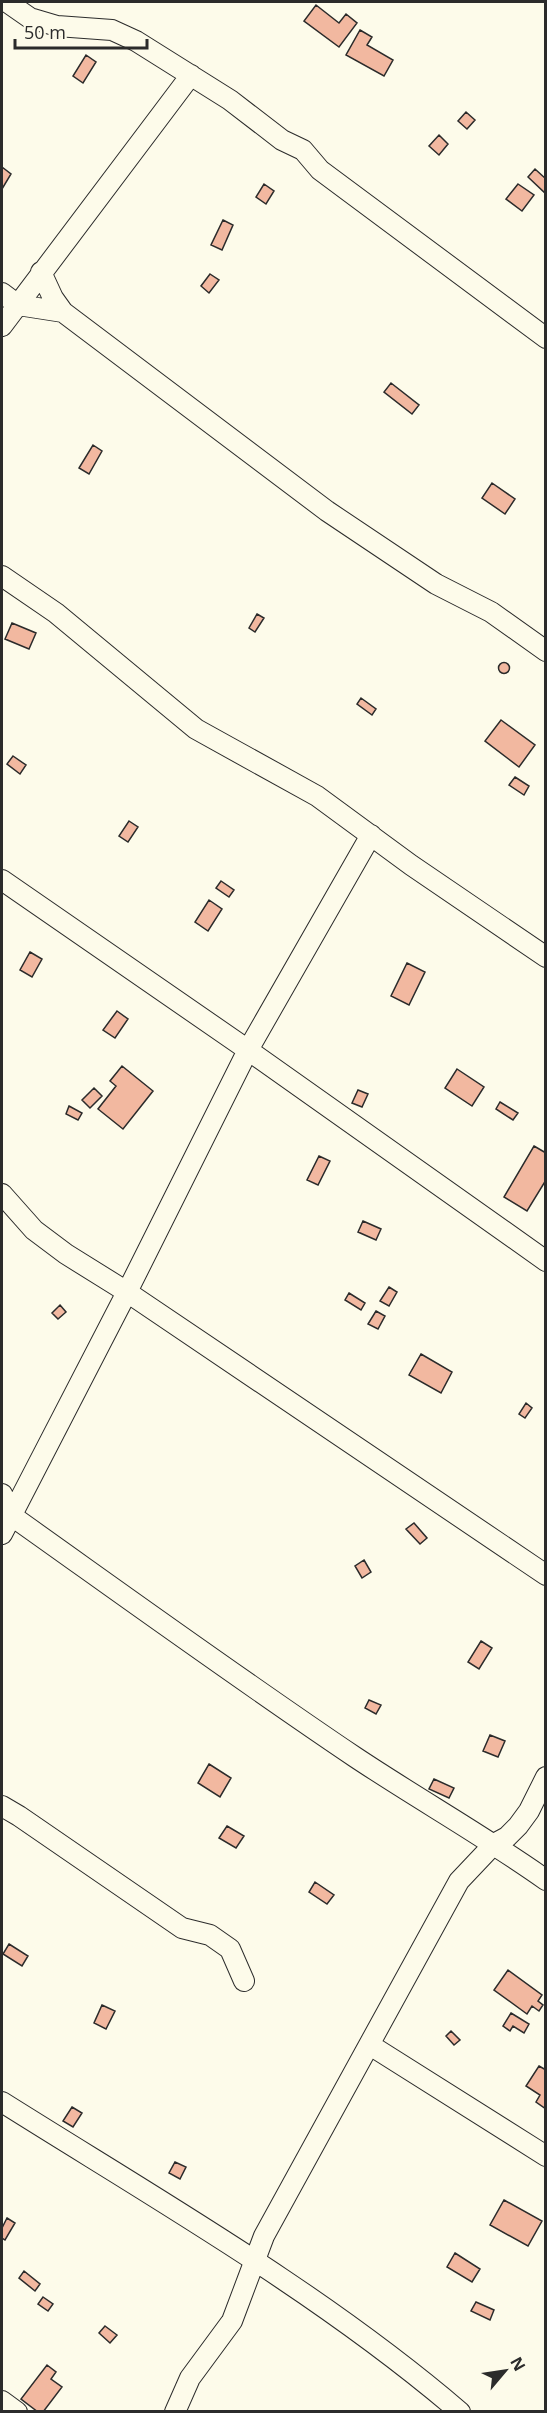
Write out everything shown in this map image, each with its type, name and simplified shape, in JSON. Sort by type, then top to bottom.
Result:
[{"type":"street","points":[[8,2],[30,18],[57,26],[112,30],[136,41],[191,75],[230,100],[282,140],[303,150],[320,170],[546,338]]},
{"type":"street","points":[[2,326],[191,75]]},
{"type":"street","points":[[41,272],[53,298],[63,312],[327,511],[436,584],[490,612],[546,651]]},
{"type":"street","points":[[2,293],[18,305],[63,312]]},
{"type":"street","points":[[2,576],[56,613],[196,729],[317,796],[546,957]]},
{"type":"street","points":[[2,1534],[248,1050],[371,835]]},
{"type":"street","points":[[2,880],[546,1260]]},
{"type":"street","points":[[2,1194],[34,1230],[66,1254],[127,1292],[546,1575]]},
{"type":"street","points":[[2,1494],[12,1516],[293,1715],[400,1787],[494,1844],[546,1880]]},
{"type":"street","points":[[175,2412],[190,2378],[232,2321],[264,2236],[459,1881],[494,1844],[507,1837],[518,1826],[529,1811],[546,1777]]},
{"type":"street","points":[[2,1806],[182,1928],[210,1935],[230,1948],[244,1981]]},
{"type":"street","points":[[370,2045],[546,2156]]},
{"type":"street","points":[[2,2102],[255,2262],[407,2367],[460,2412]]},
{"type":"street","points":[[2,2401],[17,2412]]},
{"type":"building","points":[[316,5],[339,23],[346,14],[357,23],[339,47],[304,21]]},
{"type":"building","points":[[360,30],[372,37],[367,45],[393,60],[384,76],[346,55]]},
{"type":"building","points":[[86,55],[96,62],[83,83],[73,76]]},
{"type":"building","points":[[466,112],[475,120],[467,129],[458,121]]},
{"type":"building","points":[[439,135],[448,144],[439,155],[429,146]]},
{"type":"building","points":[[2,167],[11,174],[2,189]]},
{"type":"building","points":[[535,169],[546,179],[545,193],[528,177]]},
{"type":"building","points":[[264,184],[274,191],[266,204],[256,197]]},
{"type":"building","points":[[518,184],[534,195],[522,211],[506,199]]},
{"type":"building","points":[[223,220],[233,225],[222,250],[211,245]]},
{"type":"building","points":[[210,274],[219,280],[209,293],[201,286]]},
{"type":"building","points":[[391,383],[419,405],[412,414],[384,392]]},
{"type":"building","points":[[93,445],[102,451],[89,474],[79,468]]},
{"type":"building","points":[[492,483],[515,499],[505,514],[482,498]]},
{"type":"building","points":[[257,614],[264,618],[255,632],[249,628]]},
{"type":"building","points":[[12,623],[36,633],[29,649],[5,639]]},
{"type":"building","points":[[504,663],[508,664],[508,672],[504,673],[500,672],[499,668],[500,664]]},
{"type":"building","points":[[361,698],[376,709],[372,715],[357,704]]},
{"type":"building","points":[[501,720],[535,745],[519,767],[485,741]]},
{"type":"building","points":[[13,756],[26,765],[20,774],[7,764]]},
{"type":"building","points":[[515,777],[529,786],[524,795],[509,785]]},
{"type":"building","points":[[129,821],[138,827],[128,842],[119,836]]},
{"type":"building","points":[[221,881],[234,890],[229,897],[216,888]]},
{"type":"building","points":[[209,900],[222,909],[208,931],[195,922]]},
{"type":"building","points":[[30,952],[42,959],[32,977],[20,970]]},
{"type":"building","points":[[407,963],[425,972],[409,1005],[391,996]]},
{"type":"building","points":[[117,1011],[128,1019],[115,1038],[103,1030]]},
{"type":"building","points":[[122,1066],[153,1091],[123,1129],[98,1109],[116,1086],[110,1081]]},
{"type":"building","points":[[457,1069],[484,1087],[472,1106],[445,1088]]},
{"type":"building","points":[[94,1088],[102,1096],[90,1108],[82,1100]]},
{"type":"building","points":[[358,1090],[368,1094],[362,1107],[352,1103]]},
{"type":"building","points":[[500,1102],[518,1113],[513,1120],[496,1109]]},
{"type":"building","points":[[69,1106],[82,1113],[78,1120],[66,1114]]},
{"type":"building","points":[[534,1146],[546,1153],[546,1180],[527,1211],[504,1197]]},
{"type":"building","points":[[319,1156],[330,1161],[318,1185],[307,1180]]},
{"type":"building","points":[[363,1221],[381,1229],[376,1240],[358,1232]]},
{"type":"building","points":[[389,1287],[397,1292],[389,1306],[380,1301]]},
{"type":"building","points":[[349,1293],[365,1303],[361,1310],[345,1300]]},
{"type":"building","points":[[60,1305],[66,1312],[58,1319],[52,1313]]},
{"type":"building","points":[[376,1311],[385,1316],[378,1329],[368,1324]]},
{"type":"building","points":[[421,1354],[452,1372],[441,1393],[409,1375]]},
{"type":"building","points":[[526,1403],[532,1408],[525,1418],[519,1414]]},
{"type":"building","points":[[414,1523],[427,1538],[420,1544],[406,1529]]},
{"type":"building","points":[[364,1560],[371,1572],[362,1578],[355,1566]]},
{"type":"building","points":[[481,1641],[492,1648],[479,1669],[468,1662]]},
{"type":"building","points":[[369,1700],[381,1705],[376,1714],[365,1708]]},
{"type":"building","points":[[490,1735],[505,1741],[498,1757],[483,1751]]},
{"type":"building","points":[[209,1764],[231,1778],[220,1797],[198,1783]]},
{"type":"building","points":[[434,1779],[454,1788],[449,1798],[429,1789]]},
{"type":"building","points":[[227,1826],[244,1836],[236,1848],[219,1838]]},
{"type":"building","points":[[315,1882],[334,1895],[327,1904],[309,1892]]},
{"type":"building","points":[[9,1944],[28,1956],[22,1966],[3,1954]]},
{"type":"building","points":[[508,1970],[542,1995],[538,2001],[543,2005],[539,2011],[532,2006],[527,2014],[494,1990]]},
{"type":"building","points":[[102,2005],[115,2011],[106,2029],[94,2023]]},
{"type":"building","points":[[511,2013],[529,2024],[524,2033],[513,2026],[510,2031],[503,2026]]},
{"type":"building","points":[[451,2031],[460,2040],[454,2045],[446,2036]]},
{"type":"building","points":[[539,2066],[546,2070],[546,2109],[536,2102],[540,2095],[526,2086]]},
{"type":"building","points":[[72,2107],[82,2113],[73,2127],[63,2121]]},
{"type":"building","points":[[175,2162],[186,2167],[180,2179],[169,2173]]},
{"type":"building","points":[[504,2200],[542,2221],[528,2246],[490,2225]]},
{"type":"building","points":[[7,2218],[15,2223],[5,2240],[2,2238],[2,2228]]},
{"type":"building","points":[[455,2253],[480,2269],[472,2282],[447,2267]]},
{"type":"building","points":[[24,2271],[40,2284],[35,2291],[19,2278]]},
{"type":"building","points":[[43,2297],[53,2304],[48,2311],[38,2304]]},
{"type":"building","points":[[476,2302],[494,2310],[490,2320],[471,2311]]},
{"type":"building","points":[[105,2326],[117,2335],[110,2343],[99,2333]]},
{"type":"building","points":[[47,2365],[56,2372],[51,2379],[62,2387],[43,2412],[38,2412],[21,2399]]}]
